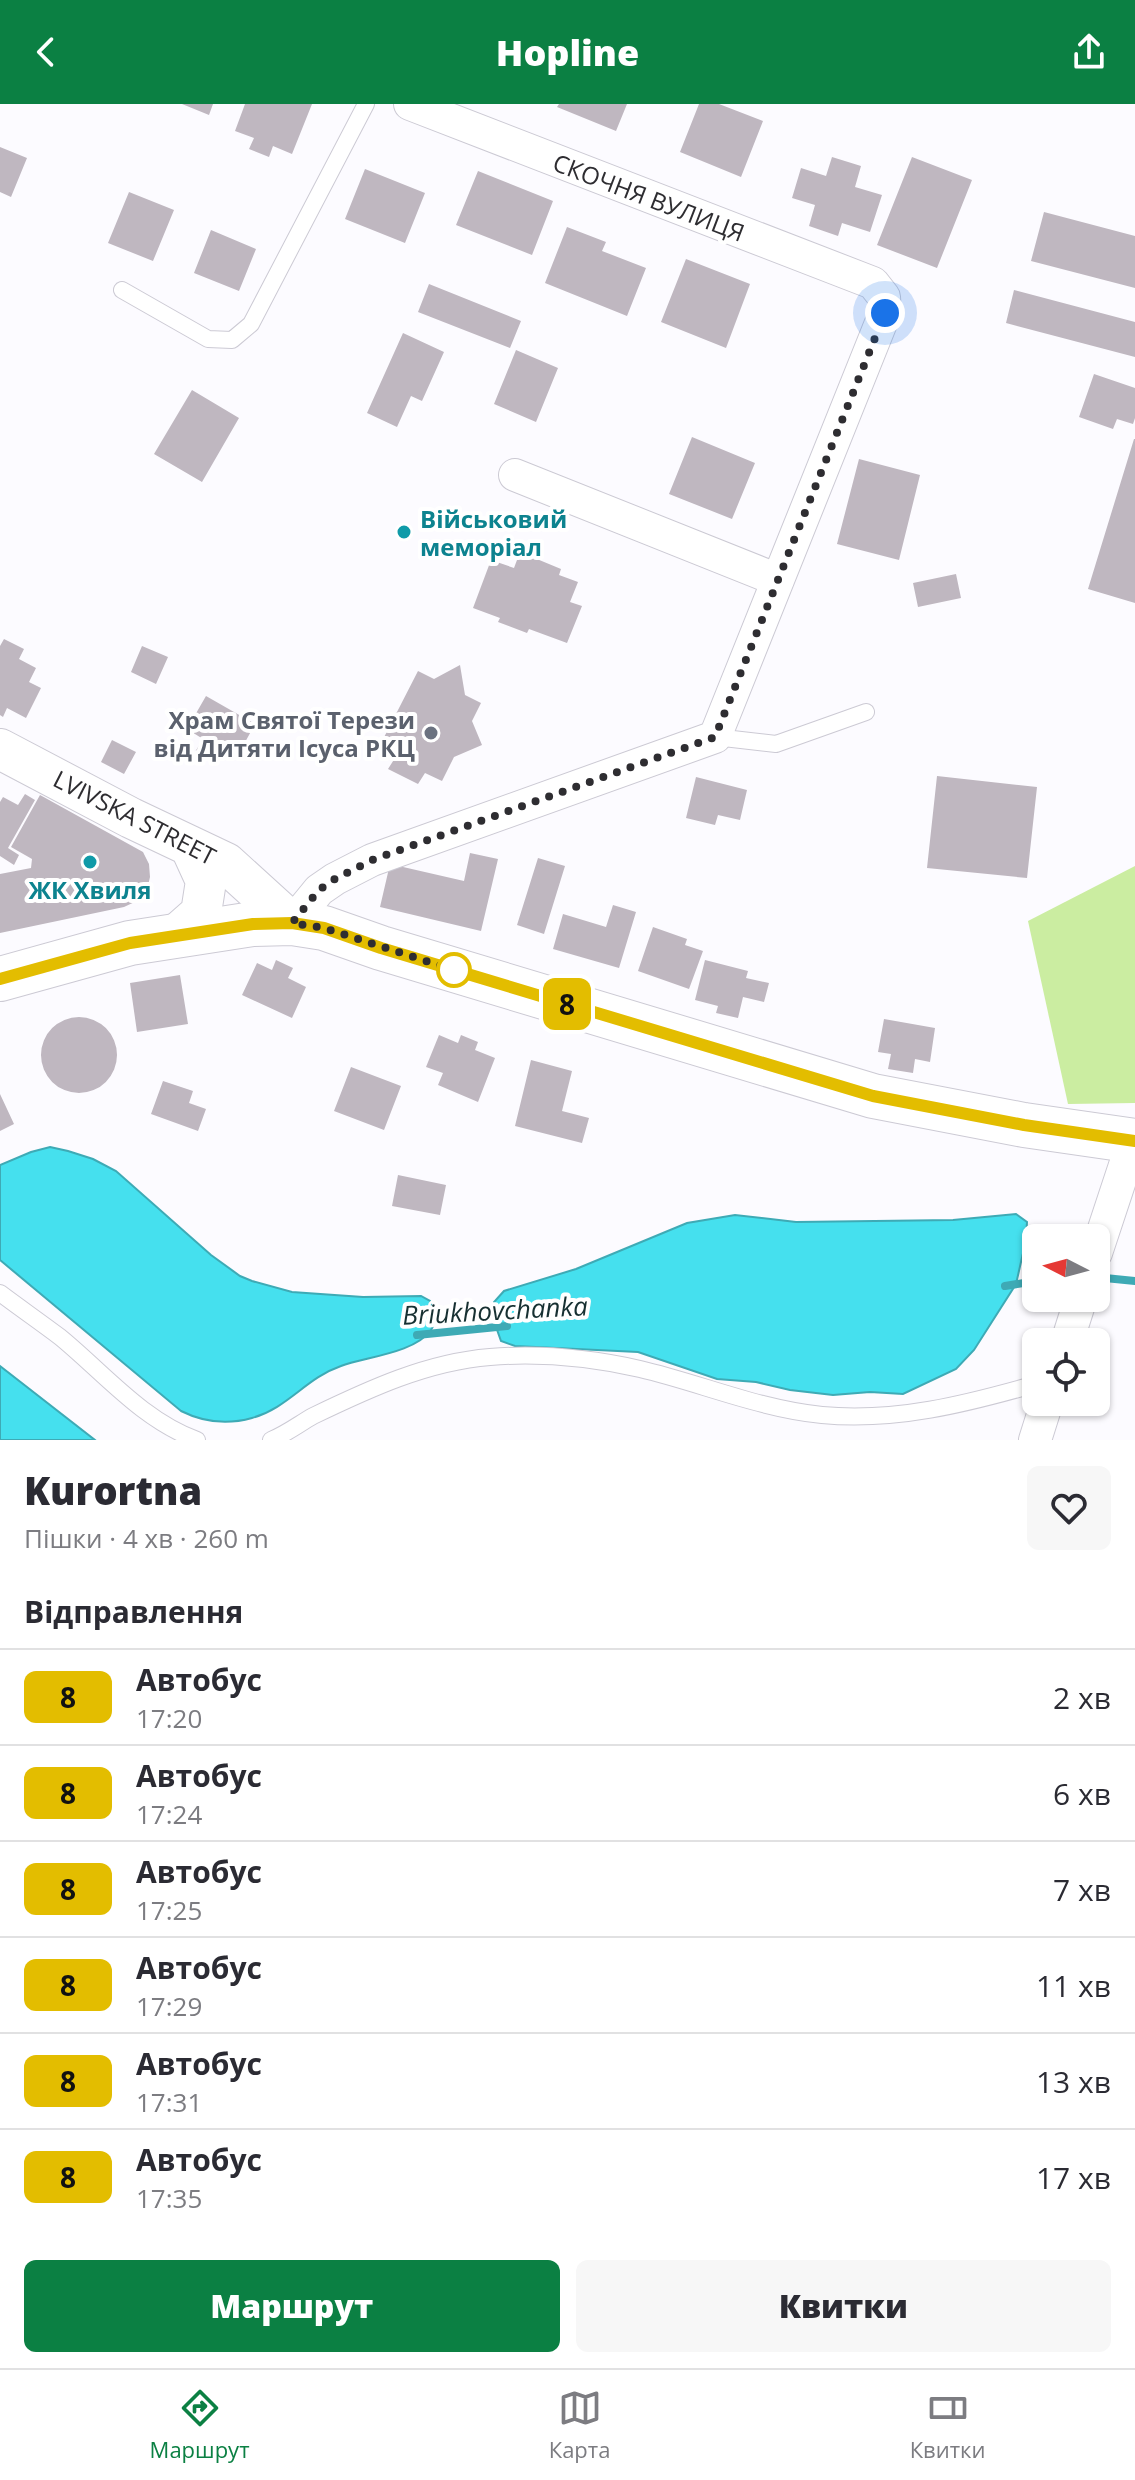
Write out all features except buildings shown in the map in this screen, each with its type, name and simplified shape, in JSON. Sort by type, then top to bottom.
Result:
[{"type":"main road","points":[[0,979],[130,943],[253,924],[292,923],[324,928],[381,948],[873,1096],[1024,1125],[1134,1141]]},
{"type":"street","name":"СКОЧНЯ ВУЛИЦЯ","points":[[410,104],[873,283],[884,297],[885,313],[778,580]]},
{"type":"street","points":[[292,923],[327,884],[372,860],[715,737],[778,580],[515,475]]},
{"type":"street","name":"LVIVSKA STREET","points":[[0,749],[131,818],[226,863],[292,923]]},
{"type":"street","points":[[175,936],[201,913],[203,902],[206,881],[190,846]]},
{"type":"street","points":[[1106,1224],[1134,1141]]},
{"type":"street","points":[[1035,1440],[1043,1416]]},
{"type":"lane","points":[[122,290],[208,339],[232,340],[251,324],[366,104]]},
{"type":"lane","points":[[715,737],[776,744],[866,712]]},
{"type":"lane","points":[[0,1293],[60,1337],[132,1402],[164,1424],[197,1440]]},
{"type":"lane","points":[[271,1440],[372,1388],[432,1367],[488,1357],[542,1356],[592,1360],[777,1407],[821,1415],[866,1417],[909,1413],[977,1401],[1022,1388]]},
{"type":"green space","points":[[1135,866],[1135,1103],[1068,1104],[1028,921]]},
{"type":"water","points":[[50,1147],[93,1159],[116,1171],[211,1255],[240,1276],[292,1292],[363,1297],[421,1296],[430,1301],[433,1327],[414,1344],[329,1371],[276,1407],[252,1418],[215,1421],[181,1411],[0,1260],[0,1165]]},
{"type":"water","points":[[1016,1214],[1027,1222],[1022,1224],[1022,1258],[1016,1284],[974,1350],[956,1369],[903,1394],[870,1392],[833,1395],[790,1390],[756,1382],[717,1379],[638,1352],[515,1346],[501,1341],[495,1324],[494,1302],[504,1291],[576,1269],[687,1223],[735,1215],[796,1222],[953,1220]]},
{"type":"water","points":[[0,1366],[95,1440],[0,1440]]},
{"type":"waterway","name":"Briukhovchanka","points":[[1110,1278],[1135,1281]]},
{"type":"waterway","name":"Briukhovchanka","points":[[1005,1286],[1022,1283]]},
{"type":"waterway","name":"Briukhovchanka","points":[[417,1335],[507,1326]]},
{"type":"bus line","name":"8","points":[[0,979],[130,943],[253,924],[292,923],[324,928],[381,948],[873,1096],[1024,1125],[1135,1141]]},
{"type":"place","name":"Військовий меморіал","points":[[404,532]]},
{"type":"place","name":"Храм Святої Терези від Дитяти Ісуса РКЦ","points":[[431,733]]},
{"type":"place","name":"ЖК Хвиля","points":[[90,862]]},
{"type":"route","points":[[454,970],[324,928],[292,923],[319,890],[372,860],[715,737],[885,313]]}]
